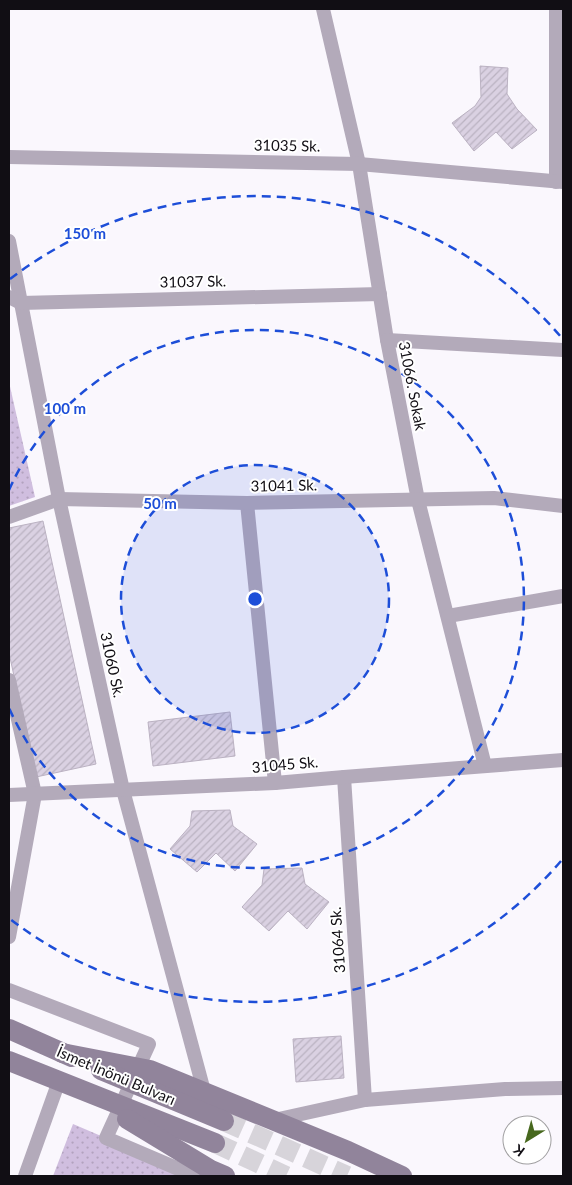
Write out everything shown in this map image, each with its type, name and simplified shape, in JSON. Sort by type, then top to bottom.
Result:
[{"type":"main road","name":"İsmet İnönü Bulvarı","points":[[9,1029],[224,1121]]},
{"type":"main road","points":[[62,1053],[150,1070],[348,1151],[402,1176]]},
{"type":"main road","name":"İsmet İnönü Bulvarı","points":[[9,1061],[215,1143]]},
{"type":"main road","points":[[80,1090],[211,1175]]},
{"type":"street","name":"31066. Sokak","points":[[323,9],[358,164],[386,340],[418,500],[485,766]]},
{"type":"street","points":[[556,9],[560,182]]},
{"type":"street","name":"31035 Sk.","points":[[9,157],[358,164],[560,182]]},
{"type":"street","name":"31060 Sk.","points":[[9,241],[15,300],[123,790],[204,1091]]},
{"type":"street","name":"31037 Sk.","points":[[15,300],[380,294]]},
{"type":"street","points":[[386,340],[563,350]]},
{"type":"street","name":"31041 Sk.","points":[[9,517],[60,499],[247,503],[494,498],[563,506]]},
{"type":"street","points":[[247,503],[275,783]]},
{"type":"street","points":[[448,616],[563,596]]},
{"type":"street","points":[[9,680],[35,794],[9,937]]},
{"type":"street","name":"31045 Sk.","points":[[9,795],[275,783],[563,760]]},
{"type":"street","name":"31064 Sk.","points":[[344,777],[366,1100]]},
{"type":"street","points":[[9,990],[149,1044],[106,1138],[211,1175]]},
{"type":"street","points":[[25,1176],[59,1081]]},
{"type":"street","points":[[274,1120],[366,1100],[505,1089],[563,1088]]},
{"type":"shaded area","points":[[9,382],[35,497],[9,506]]},
{"type":"shaded area","points":[[73,1124],[195,1176],[53,1176]]},
{"type":"building","points":[[480,66],[508,68],[507,94],[517,109],[537,130],[512,149],[496,132],[474,151],[452,123],[475,106],[481,97]]},
{"type":"building","points":[[43,521],[96,764],[36,777],[9,653],[9,528]]},
{"type":"building","points":[[230,712],[235,756],[153,766],[148,722]]},
{"type":"building","points":[[230,810],[233,826],[257,844],[235,871],[216,853],[197,872],[170,849],[190,826],[192,811]]},
{"type":"building","points":[[302,868],[305,884],[329,902],[307,929],[288,911],[269,931],[242,907],[262,885],[264,869]]},
{"type":"building","points":[[341,1036],[344,1078],[296,1082],[293,1039]]},
{"type":"tunnel","points":[[224,1121],[347,1176]]},
{"type":"tunnel","points":[[215,1143],[286,1176]]}]
